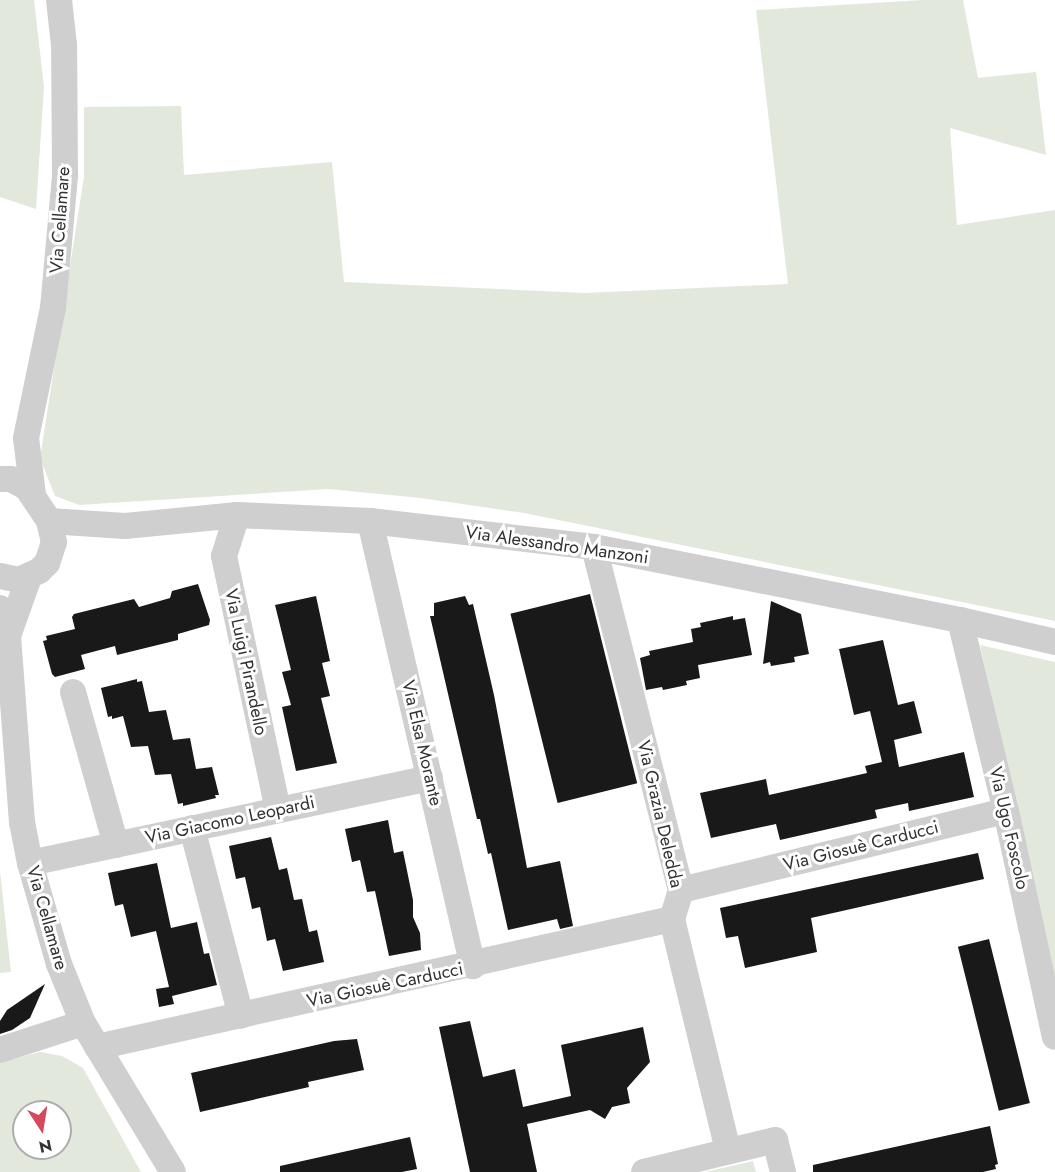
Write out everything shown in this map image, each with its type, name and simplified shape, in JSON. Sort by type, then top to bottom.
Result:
[{"type":"street","name":"Via Cellamare","points":[[33,495],[26,438],[53,308],[64,175],[64,45],[59,0]]},
{"type":"street","name":"Via Cellamare","points":[[8,636],[29,577],[47,563],[52,553],[53,531],[33,495],[20,482],[0,477],[26,438]]},
{"type":"street","name":"Via Alessandro Manzoni","points":[[49,521],[125,526],[237,515],[370,521],[594,547],[960,620],[1055,642]]},
{"type":"street","name":"Via Luigi Pirandello","points":[[237,515],[224,556],[278,810]]},
{"type":"street","name":"Via Elsa Morante","points":[[370,521],[473,966]]},
{"type":"street","name":"Via Alessandro Manzoni","points":[[52,553],[75,542],[125,526]]},
{"type":"street","name":"Via Grazia Deledda","points":[[594,547],[681,890],[672,919]]},
{"type":"street","points":[[0,576],[19,580],[29,577]]},
{"type":"street","name":"Via Cellamare","points":[[0,608],[8,636],[21,810],[30,863],[59,964],[83,1023],[96,1047],[173,1172]]},
{"type":"street","name":"Via Ugo Foscolo","points":[[960,620],[1006,811],[1055,1037]]},
{"type":"street","points":[[73,692],[116,845]]},
{"type":"street","name":"Via Giacomo Leopardi","points":[[30,863],[430,778]]},
{"type":"street","name":"Via Giosuè Carducci","points":[[681,890],[1006,811]]},
{"type":"street","points":[[192,828],[241,1016]]},
{"type":"street","name":"Via Giosuè Carducci","points":[[96,1047],[473,966],[672,919]]},
{"type":"street","points":[[672,919],[728,1152]]},
{"type":"street","points":[[0,1050],[83,1023]]},
{"type":"street","points":[[644,1172],[775,1140],[783,1172]]},
{"type":"shaded area","points":[[0,0],[34,0],[44,87],[36,209],[0,197]]},
{"type":"shaded area","points":[[922,0],[963,0],[978,78],[1036,72],[1046,155],[950,128],[957,225],[1055,210],[1055,621],[524,513],[421,498],[328,489],[79,505],[55,496],[40,458],[84,177],[84,107],[181,106],[184,175],[332,162],[344,282],[585,293],[788,284],[756,10]]},
{"type":"shaded area","points":[[980,645],[1055,662],[1055,980]]},
{"type":"shaded area","points":[[0,871],[11,972],[0,973]]},
{"type":"shaded area","points":[[40,1052],[62,1056],[83,1068],[141,1172],[0,1172],[0,1062]]},
{"type":"shaded area","points":[[753,1161],[756,1172],[705,1172]]},
{"type":"building","points":[[198,584],[210,620],[209,625],[178,634],[178,640],[117,655],[115,646],[81,655],[85,669],[55,677],[52,674],[43,641],[47,640],[46,636],[75,629],[72,617],[74,614],[134,599],[139,607],[170,598],[172,591]]},
{"type":"building","points":[[590,594],[637,783],[558,803],[510,614]]},
{"type":"building","points":[[316,596],[330,661],[322,663],[330,696],[321,698],[337,763],[296,771],[282,707],[291,705],[282,672],[291,670],[275,605]]},
{"type":"building","points":[[465,596],[469,605],[473,604],[494,695],[527,868],[560,861],[573,926],[560,929],[557,919],[508,930],[491,853],[488,854],[480,819],[477,819],[430,616],[434,616],[434,603]]},
{"type":"building","points":[[771,601],[801,614],[809,654],[794,657],[795,662],[771,666],[770,662],[763,664]]},
{"type":"building","points":[[733,616],[733,620],[745,618],[752,655],[698,665],[700,678],[686,681],[687,685],[663,690],[662,687],[646,690],[640,658],[650,655],[649,651],[693,642],[691,629],[701,627],[700,623]]},
{"type":"building","points":[[883,640],[898,705],[914,701],[922,733],[894,740],[899,767],[964,752],[974,797],[909,811],[908,803],[875,810],[877,818],[780,840],[776,824],[711,838],[700,793],[766,779],[769,795],[867,773],[865,766],[882,762],[870,711],[854,715],[839,649]]},
{"type":"building","points":[[137,679],[137,682],[142,681],[149,712],[166,710],[173,740],[190,738],[196,769],[212,767],[219,795],[215,795],[216,798],[183,806],[183,803],[178,804],[171,774],[155,775],[148,746],[131,747],[123,716],[112,719],[112,716],[108,717],[101,688]]},
{"type":"building","points":[[388,820],[394,853],[403,851],[413,900],[413,917],[420,933],[421,950],[389,956],[375,891],[367,892],[360,860],[352,862],[345,829]]},
{"type":"building","points":[[271,837],[279,870],[287,868],[294,900],[302,899],[309,932],[317,930],[324,962],[283,971],[275,939],[267,941],[260,907],[252,909],[245,877],[236,879],[229,846]]},
{"type":"building","points":[[978,853],[984,879],[811,918],[817,952],[745,968],[738,936],[726,938],[720,908]]},
{"type":"building","points":[[157,863],[171,928],[197,922],[204,954],[209,953],[217,985],[172,996],[174,1004],[159,1007],[156,989],[169,987],[156,931],[131,937],[123,904],[115,906],[108,873]]},
{"type":"building","points":[[989,939],[1030,1103],[999,1111],[958,947]]},
{"type":"building","points":[[45,984],[30,1018],[12,1030],[0,1034],[0,1021],[7,1010]]},
{"type":"building","points":[[470,1021],[483,1077],[515,1069],[523,1107],[571,1096],[561,1045],[643,1027],[650,1062],[627,1088],[630,1103],[612,1107],[605,1119],[590,1110],[527,1124],[537,1172],[470,1172],[439,1027]]},
{"type":"building","points":[[357,1039],[364,1070],[308,1082],[309,1087],[200,1112],[191,1073],[334,1041]]},
{"type":"building","points":[[990,1126],[998,1164],[995,1165],[996,1169],[983,1172],[813,1172],[813,1165]]},
{"type":"building","points":[[410,1137],[417,1169],[402,1172],[280,1172],[280,1166]]}]
